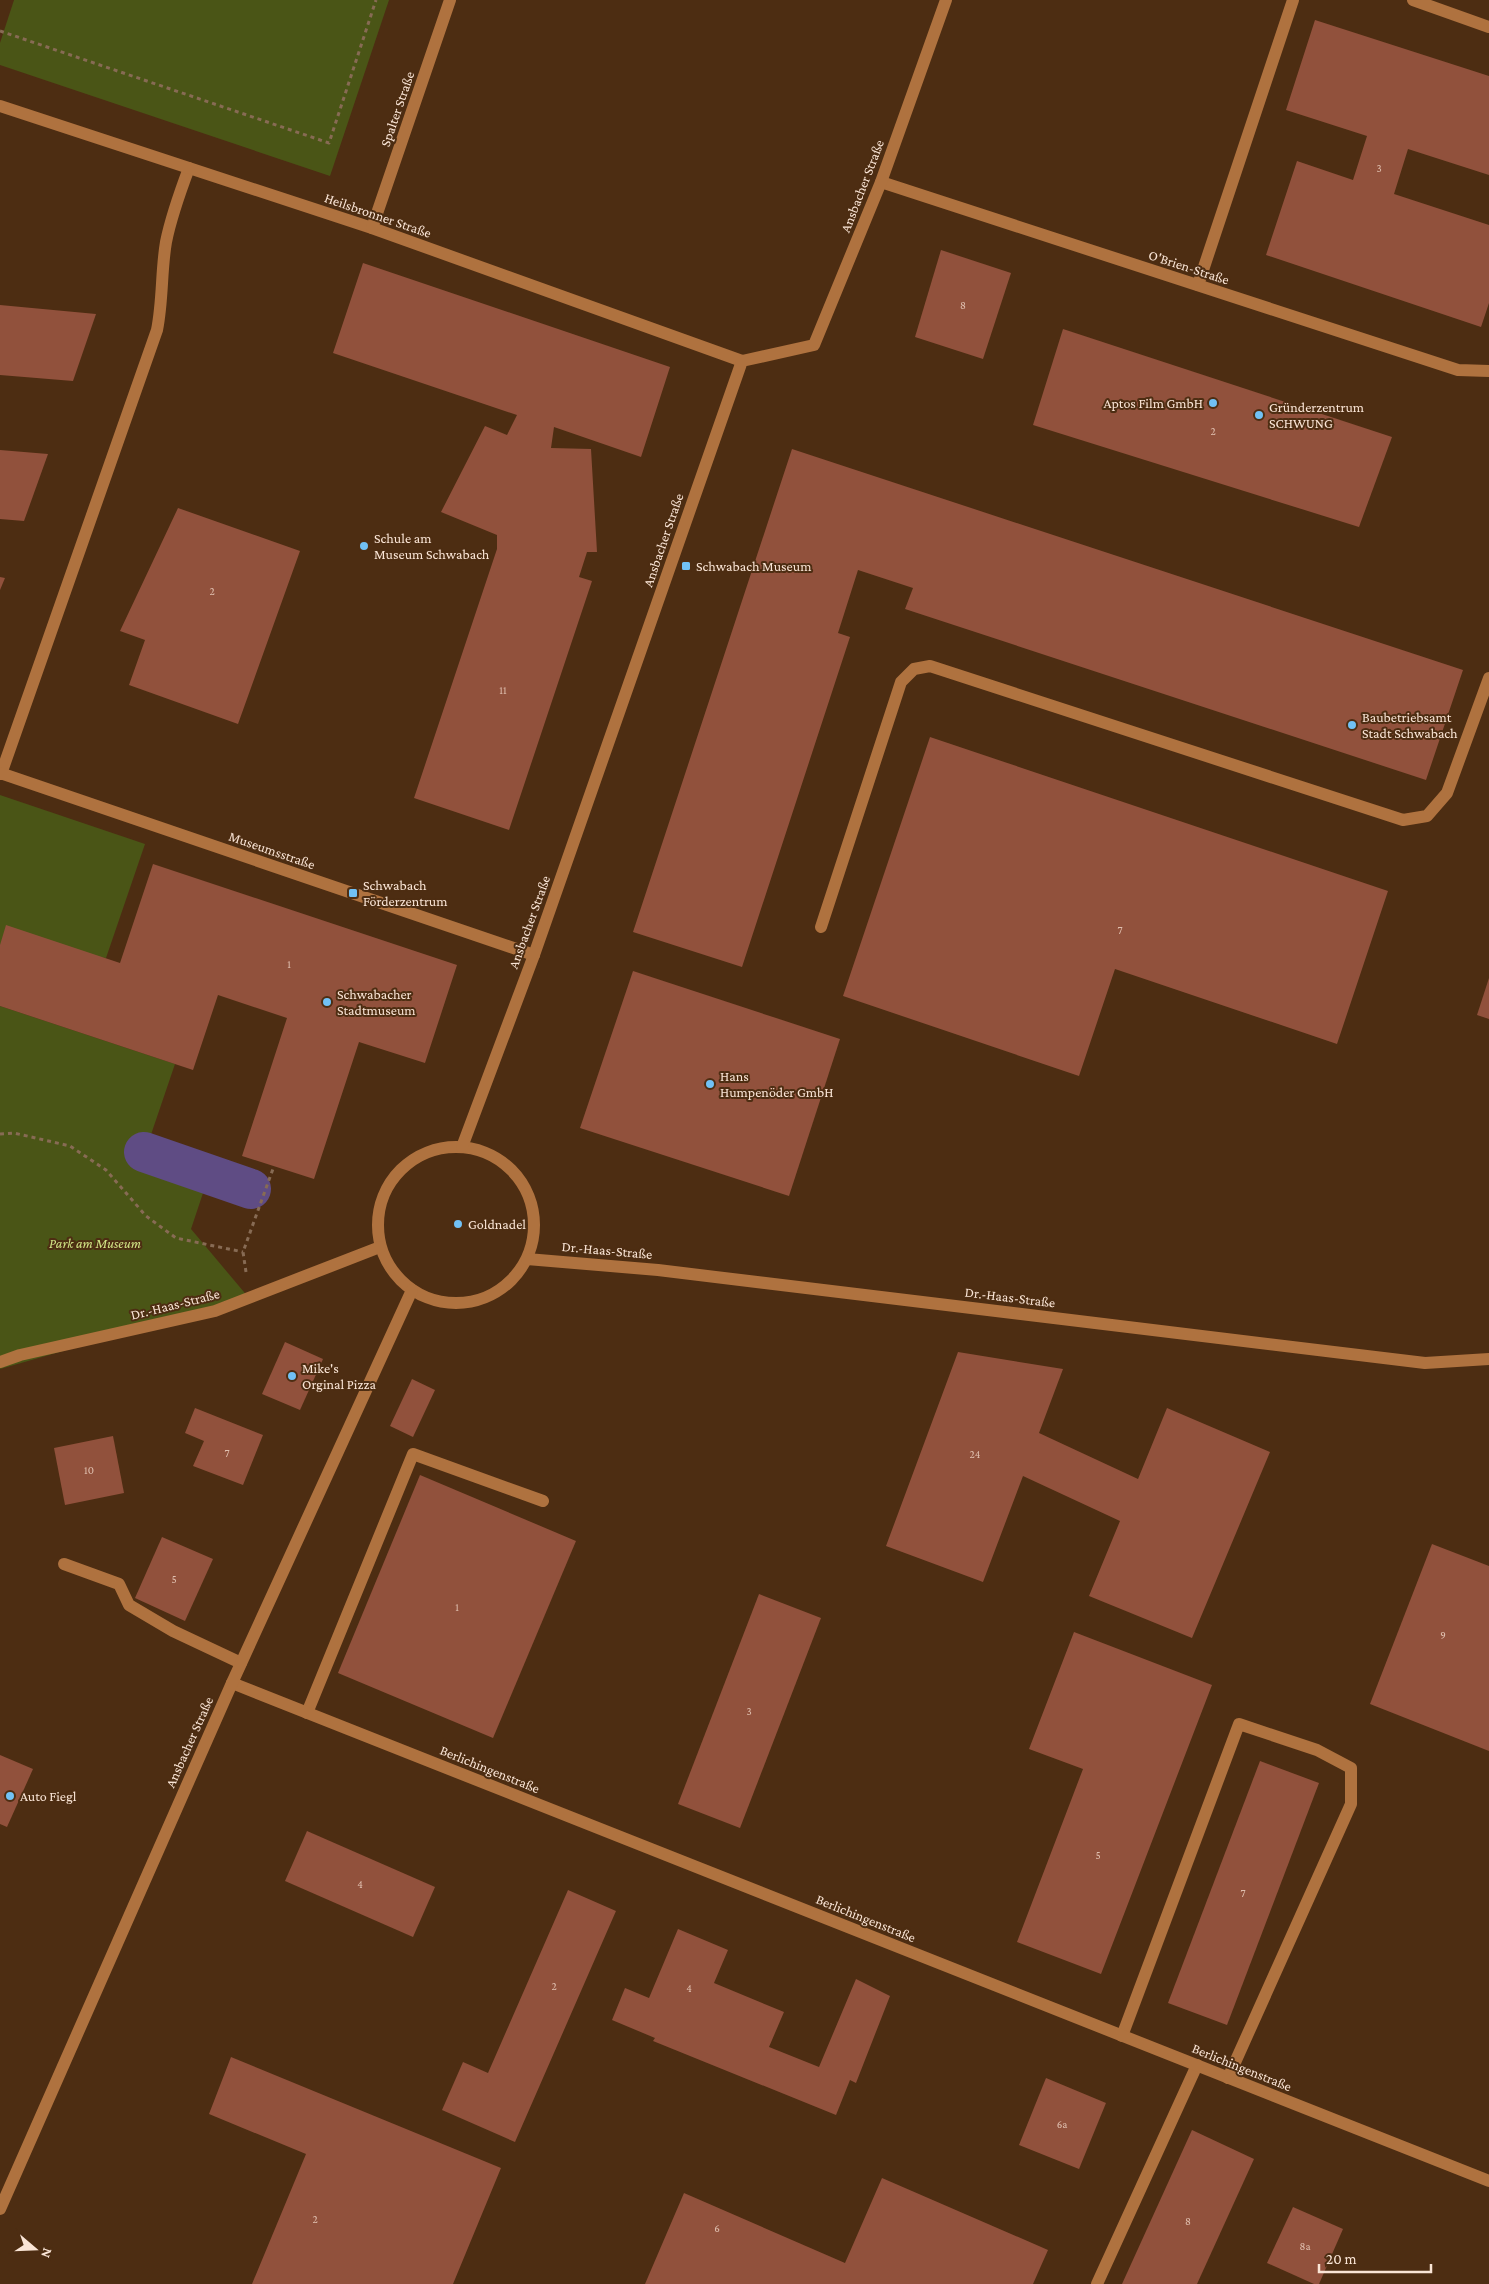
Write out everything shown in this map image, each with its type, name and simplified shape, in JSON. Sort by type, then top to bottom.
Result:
[{"type":"street","name":"Spalter Straße","points":[[372,228],[450,0]]},
{"type":"street","name":"Ansbacher Straße","points":[[462,1147],[534,954],[742,361],[814,345],[881,182],[946,0]]},
{"type":"street","points":[[1198,285],[1293,0]]},
{"type":"street","points":[[1413,0],[1489,27]]},
{"type":"street","name":"Heilsbronner Straße","points":[[0,106],[372,228],[742,361]]},
{"type":"street","points":[[1,774],[157,330],[162,309],[162,270],[166,241],[189,168]]},
{"type":"street","name":"O'Brien-Straße","points":[[881,182],[1458,370],[1489,371]]},
{"type":"street","points":[[821,927],[901,682],[914,669],[930,666],[1403,820],[1427,816],[1447,793],[1489,678]]},
{"type":"street","name":"Museumsstraße","points":[[1,774],[534,954]]},
{"type":"street","points":[[462,1147],[487,1153],[508,1166],[524,1186],[533,1209],[534,1234],[527,1258],[514,1277],[497,1292],[476,1301],[454,1304],[432,1301],[412,1290],[398,1279],[387,1264],[380,1247],[377,1221],[382,1197],[395,1175],[414,1158],[438,1149],[462,1147]]},
{"type":"street","name":"Dr.-Haas-Straße","points":[[0,1362],[20,1355],[216,1311],[380,1247]]},
{"type":"street","name":"Dr.-Haas-Straße","points":[[527,1258],[658,1270],[1426,1363],[1489,1359]]},
{"type":"street","name":"Ansbacher Straße","points":[[0,2209],[232,1683],[412,1290]]},
{"type":"street","points":[[307,1713],[413,1454],[543,1501]]},
{"type":"street","points":[[64,1564],[119,1584],[129,1605],[173,1631],[241,1663]]},
{"type":"street","name":"Berlichingenstraße","points":[[232,1683],[1489,2182]]},
{"type":"street","points":[[1122,2036],[1239,1724],[1317,1750],[1350,1768],[1351,1804],[1228,2078]]},
{"type":"street","points":[[1096,2284],[1197,2066]]},
{"type":"path","points":[[0,31],[329,143],[376,0]]},
{"type":"path","points":[[0,1134],[14,1133],[70,1146],[106,1170],[146,1216],[176,1238],[243,1252]]},
{"type":"path","points":[[248,1298],[243,1252],[274,1166]]},
{"type":"green space","points":[[14,0],[389,0],[330,176],[0,65],[0,43]]},
{"type":"green space","points":[[0,795],[145,844],[106,958],[0,945]]},
{"type":"green space","name":"Park am Museum","points":[[0,1006],[175,1064],[142,1161],[206,1184],[191,1229],[249,1298],[0,1369]]},
{"type":"building","points":[[1315,20],[1489,76],[1489,175],[1408,149],[1394,194],[1489,225],[1489,303],[1481,327],[1266,255],[1297,161],[1353,180],[1367,136],[1286,110]]},
{"type":"building","points":[[941,250],[1011,273],[983,359],[915,337]]},
{"type":"building","points":[[363,263],[670,367],[641,457],[554,427],[551,448],[591,449],[597,552],[587,552],[579,577],[592,581],[509,830],[414,798],[497,549],[497,535],[441,512],[485,426],[507,435],[517,415],[333,353]]},
{"type":"building","points":[[0,305],[96,314],[73,381],[0,375]]},
{"type":"building","points":[[1063,329],[1392,437],[1359,527],[1033,425]]},
{"type":"building","name":"Baubetriebsamt Stadt Schwabach","points":[[792,449],[1463,670],[1426,780],[905,609],[913,588],[858,570],[838,633],[850,637],[742,967],[633,932]]},
{"type":"building","points":[[0,450],[48,454],[24,521],[0,519]]},
{"type":"building","points":[[178,508],[300,551],[238,724],[129,685],[145,640],[120,631]]},
{"type":"building","points":[[0,577],[5,578],[0,590]]},
{"type":"building","points":[[930,737],[1388,891],[1337,1044],[1115,969],[1079,1076],[843,996]]},
{"type":"building","points":[[153,864],[457,965],[425,1063],[359,1042],[314,1179],[242,1156],[287,1018],[218,995],[193,1070],[0,1006],[0,945],[6,925],[120,963]]},
{"type":"building","name":"Hans Humpenöder GmbH","points":[[633,971],[840,1039],[789,1196],[580,1128]]},
{"type":"building","points":[[1489,978],[1489,1019],[1477,1015]]},
{"type":"building","name":"Mike's Orginal Pizza","points":[[285,1342],[323,1359],[300,1410],[262,1394]]},
{"type":"building","points":[[958,1352],[1063,1369],[1039,1433],[1138,1479],[1167,1408],[1270,1452],[1192,1638],[1089,1596],[1120,1521],[1023,1476],[983,1582],[886,1546]]},
{"type":"building","points":[[412,1379],[435,1390],[413,1437],[390,1426]]},
{"type":"building","points":[[195,1408],[263,1435],[243,1485],[193,1466],[204,1441],[185,1433]]},
{"type":"building","points":[[113,1436],[124,1493],[65,1505],[54,1448]]},
{"type":"building","points":[[420,1475],[576,1541],[493,1738],[338,1673]]},
{"type":"building","points":[[162,1537],[213,1559],[185,1621],[135,1598]]},
{"type":"building","points":[[1432,1544],[1489,1566],[1489,1751],[1370,1704]]},
{"type":"building","points":[[759,1594],[821,1618],[740,1828],[678,1804]]},
{"type":"building","points":[[1074,1632],[1212,1685],[1101,1974],[1017,1942],[1083,1769],[1029,1749]]},
{"type":"building","name":"Auto Fiegl","points":[[0,1755],[33,1769],[7,1827],[0,1824]]},
{"type":"building","points":[[1260,1761],[1319,1783],[1227,2025],[1168,2003]]},
{"type":"building","points":[[307,1831],[435,1887],[413,1937],[285,1881]]},
{"type":"building","points":[[568,1890],[616,1911],[515,2142],[442,2110],[463,2062],[488,2073]]},
{"type":"building","points":[[678,1929],[728,1950],[714,1983],[784,2012],[769,2047],[819,2067],[856,1979],[890,1996],[856,2083],[850,2080],[836,2115],[653,2041],[655,2038],[612,2020],[625,1988],[649,1998]]},
{"type":"building","points":[[231,2057],[501,2168],[453,2284],[252,2284],[306,2154],[209,2114]]},
{"type":"building","points":[[1046,2078],[1106,2103],[1079,2169],[1019,2145]]},
{"type":"building","points":[[1192,2130],[1254,2159],[1197,2284],[1122,2284]]},
{"type":"building","points":[[882,2178],[1048,2250],[1033,2284],[645,2284],[684,2193],[845,2263]]},
{"type":"building","points":[[1293,2207],[1343,2229],[1319,2284],[1314,2284],[1267,2263]]},
{"type":"waterway","points":[[144,1152],[251,1189]]},
{"type":"place","name":"Aptos Film GmbH","points":[[1213,403]]},
{"type":"place","name":"Gründerzentrum SCHWUNG","points":[[1259,415]]},
{"type":"place","name":"Schule am Museum Schwabach","points":[[364,546]]},
{"type":"place","name":"Schwabach Museum","points":[[686,566]]},
{"type":"place","name":"Baubetriebsamt Stadt Schwabach","points":[[1352,725]]},
{"type":"place","name":"Schwabach Förderzentrum","points":[[353,893]]},
{"type":"place","name":"Schwabacher Stadtmuseum","points":[[327,1002]]},
{"type":"place","name":"Hans Humpenöder GmbH","points":[[710,1084]]},
{"type":"place","name":"Goldnadel","points":[[458,1224]]},
{"type":"place","name":"Mike's Orginal Pizza","points":[[292,1376]]},
{"type":"place","name":"Auto Fiegl","points":[[10,1796]]}]
